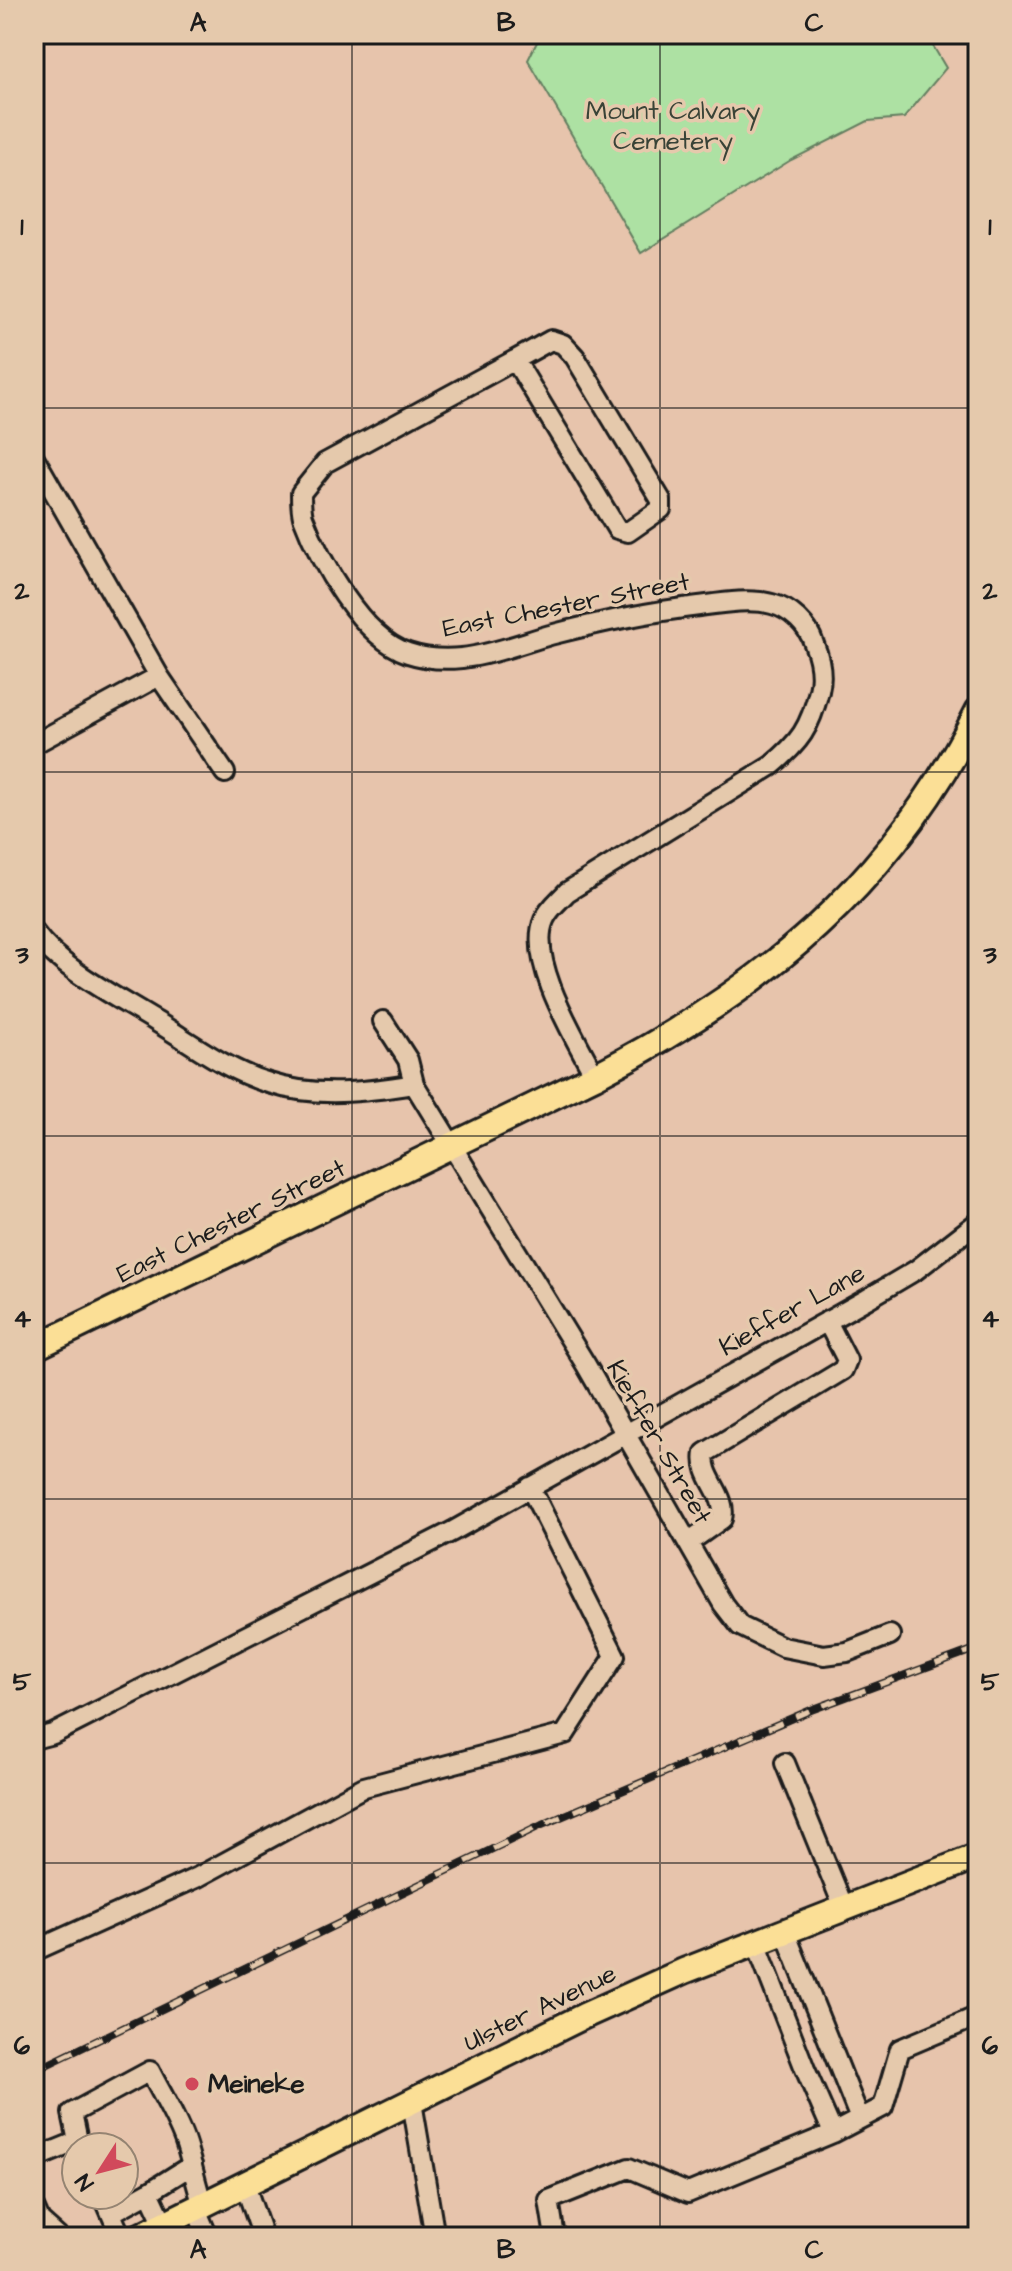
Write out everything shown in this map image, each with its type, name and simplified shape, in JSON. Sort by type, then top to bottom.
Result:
[{"type":"main road","name":"East Chester Street","points":[[34,1348],[595,1076],[723,1003],[813,931],[870,872],[948,766],[978,711]]},
{"type":"main road","name":"Ulster Avenue","points":[[138,2237],[584,2016],[684,1971],[978,1856]]},
{"type":"street","points":[[551,340],[563,344],[575,357],[661,500],[661,509],[628,532],[617,529],[515,360],[551,340]]},
{"type":"street","name":"East Chester Street","points":[[515,360],[325,463],[301,493],[302,514],[337,581],[358,614],[381,639],[406,652],[437,659],[465,658],[600,622],[651,612],[724,602],[768,603],[797,617],[812,636],[820,659],[820,687],[810,725],[789,751],[771,766],[567,892],[550,909],[543,922],[542,957],[560,1008],[595,1076]]},
{"type":"street","points":[[34,457],[159,676],[225,773]]},
{"type":"street","points":[[34,744],[159,676]]},
{"type":"street","points":[[34,932],[42,943],[86,978],[233,1069],[258,1079],[318,1093],[414,1084]]},
{"type":"street","name":"Kieffer Street","points":[[383,1021],[408,1060],[414,1084],[625,1433],[723,1604],[740,1626],[783,1647],[824,1655],[847,1652],[890,1635]]},
{"type":"street","name":"Kieffer Lane","points":[[34,1739],[53,1734],[453,1531],[916,1270],[978,1222]]},
{"type":"street","points":[[688,1543],[722,1519],[725,1508],[702,1465],[705,1453],[843,1370],[847,1360],[827,1321]]},
{"type":"street","points":[[34,1951],[198,1877],[364,1787],[565,1734],[615,1656],[530,1487]]},
{"type":"street","points":[[785,1763],[844,1908]]},
{"type":"street","points":[[785,1932],[860,2119]]},
{"type":"street","points":[[756,1943],[833,2133]]},
{"type":"street","points":[[555,2237],[549,2200],[629,2168],[688,2193],[833,2133],[883,2107],[900,2049],[978,2016]]},
{"type":"street","points":[[77,2131],[72,2113],[150,2071],[183,2136],[208,2237]]},
{"type":"street","points":[[412,2102],[435,2237]]},
{"type":"street","points":[[34,2159],[60,2151]]},
{"type":"street","points":[[121,2237],[111,2213],[192,2165]]},
{"type":"street","points":[[245,2185],[263,2237]]},
{"type":"street","points":[[149,2192],[164,2224]]},
{"type":"street","points":[[37,2222],[58,2237]]},
{"type":"green space","name":"Mount Calvary Cemetery","points":[[541,34],[926,34],[946,68],[904,118],[868,121],[791,160],[641,253],[528,60]]},
{"type":"railway","points":[[34,2071],[542,1825],[811,1710],[978,1648]]},
{"type":"place","name":"Meineke","points":[[192,2084]]}]
